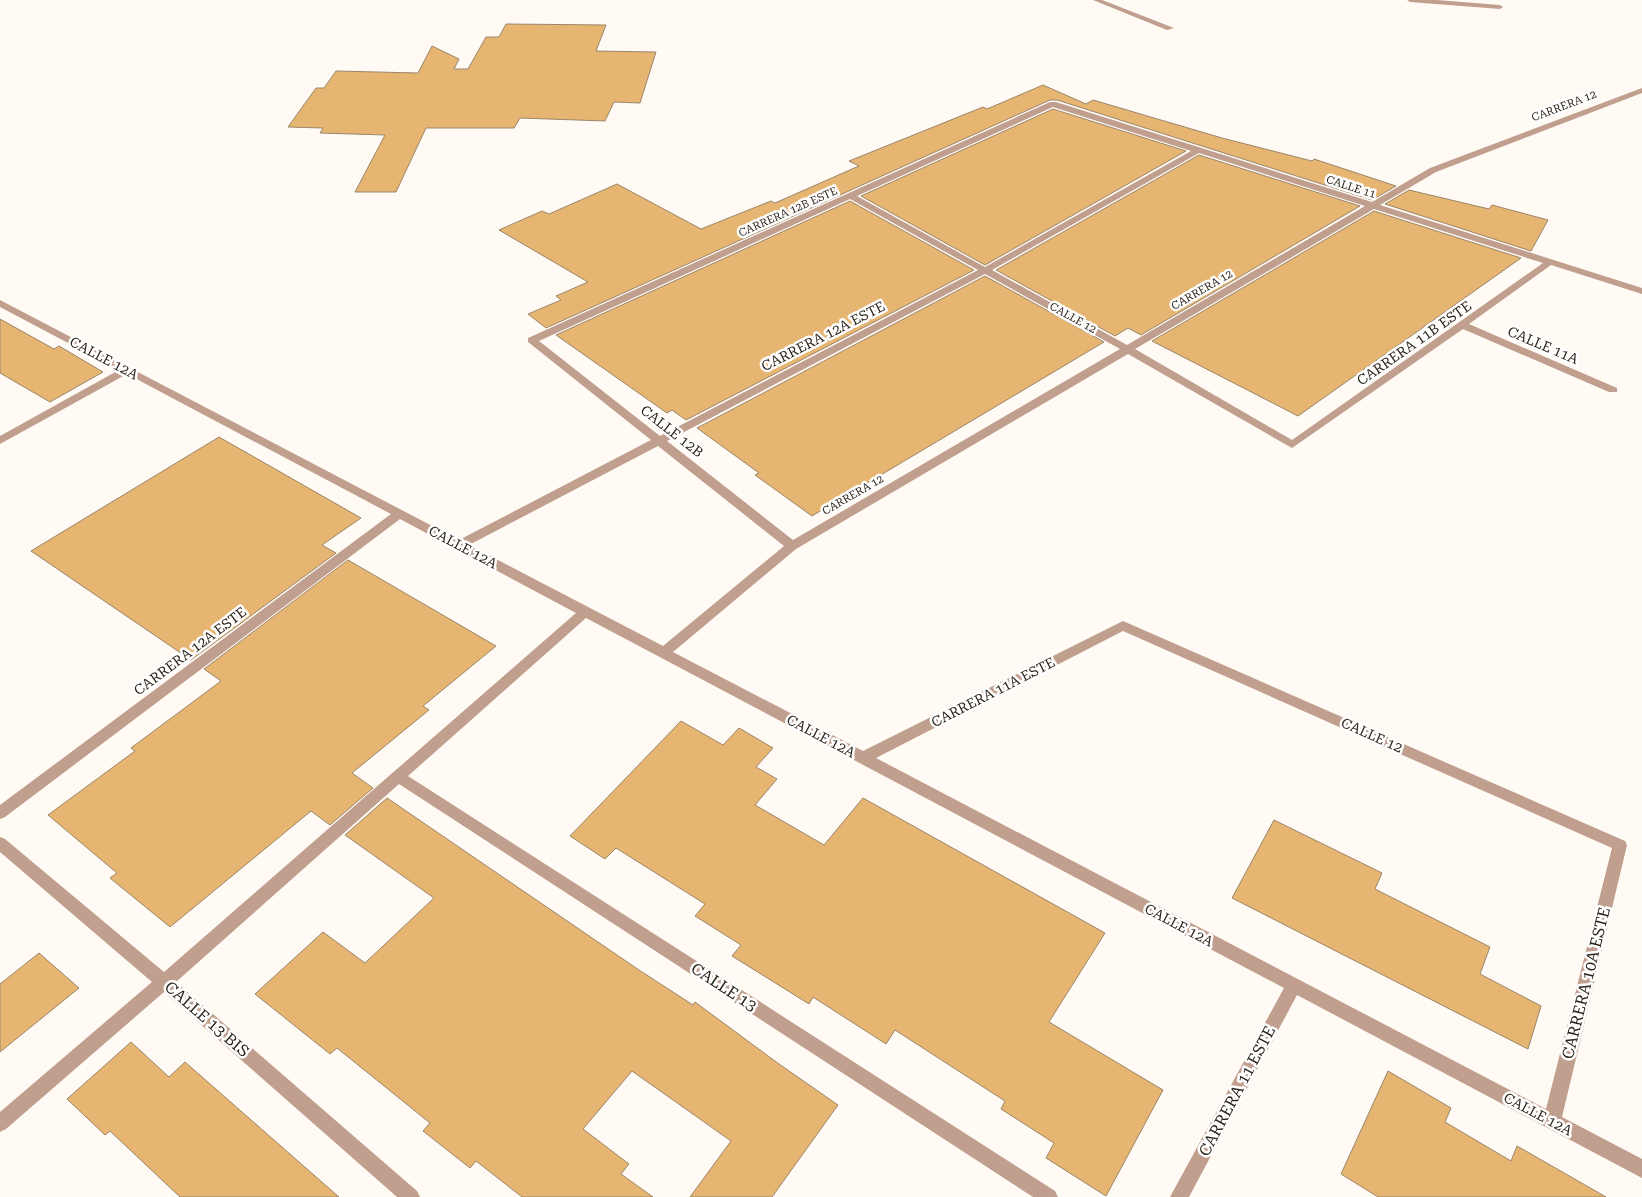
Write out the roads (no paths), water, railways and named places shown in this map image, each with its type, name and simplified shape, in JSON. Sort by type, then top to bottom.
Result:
[{"type":"street","points":[[1096,0],[1170,28]]},
{"type":"street","points":[[1410,0],[1500,7]]},
{"type":"street","name":"CARRERA 12","points":[[663,653],[792,546],[1372,205],[1433,170],[1642,90]]},
{"type":"street","name":"CALLE 11","points":[[1053,104],[1642,291]]},
{"type":"street","name":"CARRERA 12B ESTE","points":[[532,340],[1053,104]]},
{"type":"street","name":"CARRERA 12A ESTE","points":[[459,545],[986,270],[1198,150]]},
{"type":"street","name":"CALLE 12","points":[[850,196],[1127,349],[1292,445]]},
{"type":"street","name":"CARRERA 11B ESTE","points":[[1292,445],[1550,262]]},
{"type":"street","name":"CALLE 12A","points":[[0,303],[1642,1169]]},
{"type":"street","name":"CALLE 11A","points":[[1463,325],[1613,390]]},
{"type":"street","name":"CALLE 12B","points":[[532,340],[792,546]]},
{"type":"street","points":[[0,441],[127,370]]},
{"type":"street","name":"CARRERA 12A ESTE","points":[[0,813],[399,514]]},
{"type":"street","points":[[0,1123],[164,982],[585,612]]},
{"type":"street","name":"CALLE 12","points":[[1123,626],[1620,845]]},
{"type":"street","name":"CARRERA 11A ESTE","points":[[864,758],[1123,626]]},
{"type":"street","name":"CALLE 13","points":[[398,777],[1049,1197]]},
{"type":"street","name":"CALLE 13 BIS","points":[[0,843],[164,982],[411,1197]]},
{"type":"street","name":"CARRERA 10A ESTE","points":[[1552,1121],[1620,845]]},
{"type":"street","name":"CARRERA 11 ESTE","points":[[1179,1197],[1294,985]]}]
